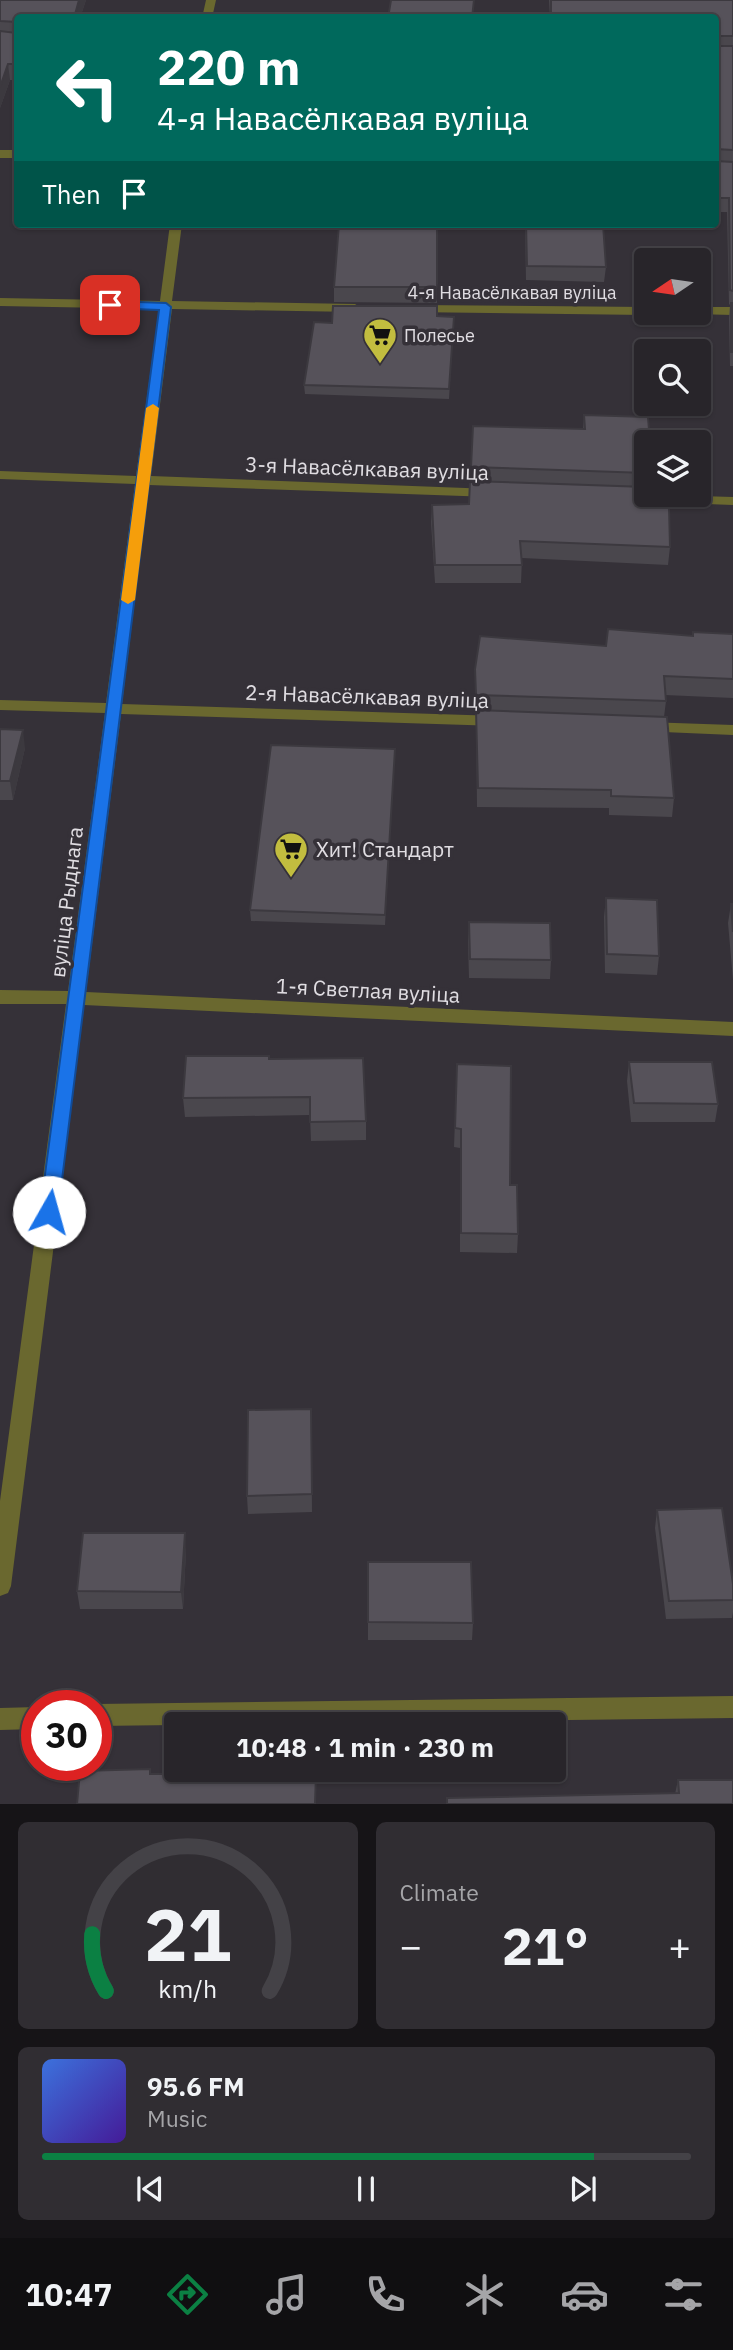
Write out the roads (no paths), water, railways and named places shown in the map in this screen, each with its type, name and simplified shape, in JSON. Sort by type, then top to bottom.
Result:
[{"type":"street","name":"вуліца Рыднага","points":[[0,1586],[176,228]]},
{"type":"street","points":[[0,302],[166,307],[371,308]]},
{"type":"street","name":"4-я Навасёлкавая вуліца","points":[[399,309],[634,311]]},
{"type":"street","points":[[711,311],[733,312]]},
{"type":"street","name":"3-я Навасёлкавая вуліца","points":[[0,475],[514,494]]},
{"type":"street","points":[[623,498],[733,501]]},
{"type":"street","name":"2-я Навасёлкавая вуліца","points":[[0,705],[513,722]]},
{"type":"street","points":[[623,726],[733,730]]},
{"type":"street","name":"1-я Светлая вуліца","points":[[0,997],[76,998],[733,1029]]},
{"type":"street","points":[[112,1715],[733,1707]]},
{"type":"street","points":[[0,1720],[21,1719]]},
{"type":"place","name":"Полесье","points":[[380,365]]},
{"type":"place","name":"Хит! Стандарт","points":[[291,879]]}]
